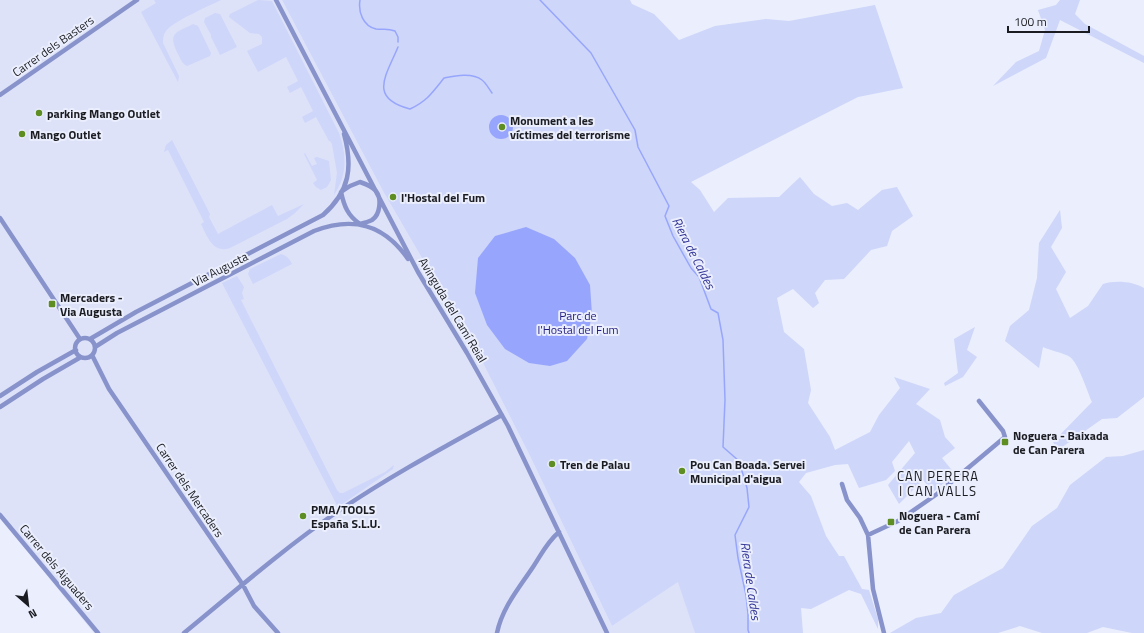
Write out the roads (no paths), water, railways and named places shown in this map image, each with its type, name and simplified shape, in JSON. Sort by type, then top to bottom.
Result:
[{"type":"street","name":"Carrer dels Basters","points":[[0,95],[138,0]]},
{"type":"street","name":"Avinguda del Camí Reial","points":[[276,0],[418,272],[467,353],[502,415],[607,633]]},
{"type":"street","name":"Via Augusta","points":[[90,339],[136,312],[323,215],[333,206],[347,179],[350,162],[342,124]]},
{"type":"street","name":"Via Augusta","points":[[95,347],[117,333],[314,231],[327,226],[360,224],[373,220],[376,215],[379,202],[377,192],[372,187],[360,182],[341,192]]},
{"type":"street","name":"Via Augusta","points":[[341,192],[347,212],[352,219],[390,238],[402,250],[418,272]]},
{"type":"street","points":[[0,218],[80,339]]},
{"type":"street","points":[[0,408],[43,379],[82,357],[89,357],[92,355],[95,347],[90,339],[80,339],[76,344],[77,353],[82,357]]},
{"type":"street","points":[[0,396],[76,350]]},
{"type":"street","name":"Carrer dels Mercaders","points":[[92,355],[109,389],[243,585],[254,606],[278,633]]},
{"type":"street","points":[[868,535],[898,522],[937,494],[1005,437],[979,401]]},
{"type":"street","points":[[184,633],[243,585],[253,575],[336,513],[424,458],[502,415]]},
{"type":"street","points":[[842,484],[847,500],[860,518],[868,535],[873,589],[884,633]]},
{"type":"street","name":"Carrer dels Aiguaders","points":[[0,515],[98,633]]},
{"type":"street","points":[[497,633],[508,605],[549,541],[559,532]]},
{"type":"water","points":[[501,115],[506,116],[512,122],[512,132],[506,138],[501,139],[496,138],[490,132],[489,127],[490,122],[496,116]]},
{"type":"water","points":[[526,227],[554,239],[575,258],[590,285],[592,314],[587,339],[567,361],[550,366],[529,363],[505,349],[487,325],[475,293],[478,258],[495,236]]},
{"type":"waterway","points":[[360,0],[361,14],[365,22],[376,29],[395,31],[398,37],[398,42]]},
{"type":"waterway","name":"Riera de Caldes","points":[[540,0],[591,53],[635,130],[638,147],[669,206],[665,216],[673,236],[691,268],[699,277],[711,309],[718,313],[723,340],[725,400],[723,447],[739,461],[747,488],[749,507],[735,535],[746,595],[749,633]]},
{"type":"waterway","points":[[398,47],[385,76],[384,85],[385,92],[389,99],[397,104],[410,109],[425,100],[444,78],[458,76],[468,75],[478,78],[485,83],[492,93]]},
{"type":"place","name":"parking Mango Outlet","points":[[39,113]]},
{"type":"place","name":"Monument a les víctimes del terrorisme","points":[[502,127]]},
{"type":"place","name":"Mango Outlet","points":[[22,134]]},
{"type":"place","name":"l'Hostal del Fum","points":[[393,197]]},
{"type":"place","name":"Mercaders - Via Augusta","points":[[52,304]]},
{"type":"place","name":"Noguera - Baixada de Can Parera","points":[[1005,442]]},
{"type":"place","name":"Tren de Palau","points":[[552,464]]},
{"type":"place","name":"Pou Can Boada. Servei Municipal d'aigua","points":[[682,471]]},
{"type":"place","name":"PMA/TOOLS España S.L.U.","points":[[303,516]]},
{"type":"place","name":"Noguera - Camí de Can Parera","points":[[891,522]]},
{"type":"district","name":"CAN PERERA I CAN VALLS","points":[[938,484]]},
{"type":"park label","name":"Parc de l'Hostal del Fum","points":[[578,322]]}]
